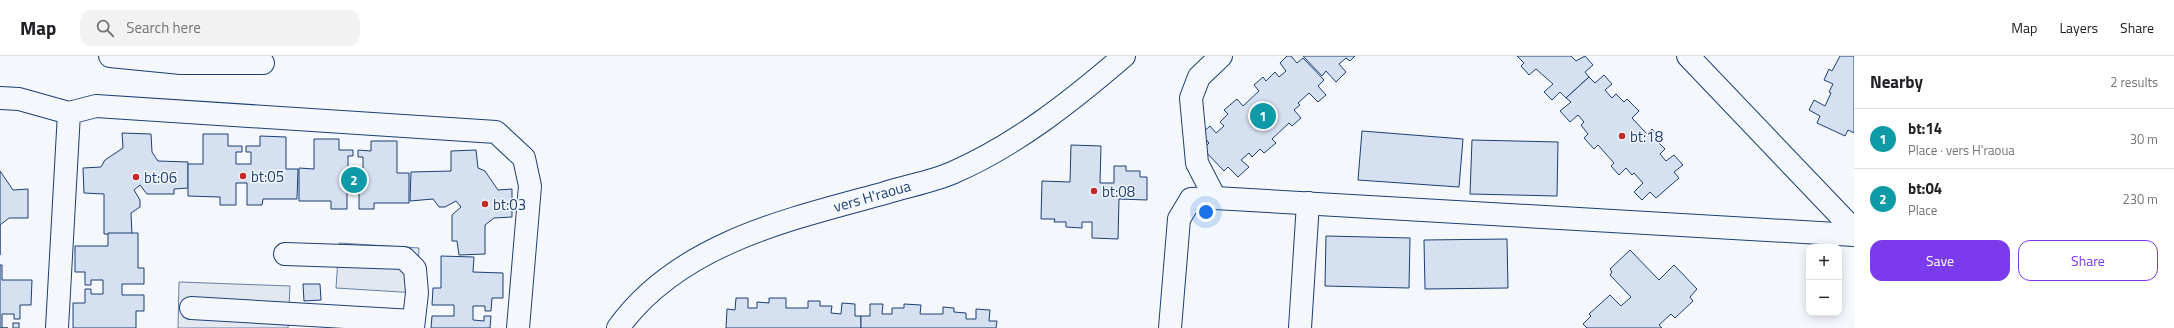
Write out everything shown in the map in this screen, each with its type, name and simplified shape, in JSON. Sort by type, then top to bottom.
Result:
[{"type":"street","points":[[110,56],[181,63],[263,63]]},
{"type":"street","name":"vers H'raoua","points":[[618,328],[660,282],[702,254],[756,232],[814,212],[952,173],[1006,144],[1063,105],[1124,56]]},
{"type":"street","points":[[1215,198],[1197,163],[1192,98],[1199,77],[1220,56]]},
{"type":"street","points":[[1688,56],[1854,230]]},
{"type":"street","points":[[0,98],[19,99],[69,113],[96,106],[496,132],[524,158],[530,186],[518,328]]},
{"type":"street","points":[[57,328],[69,113]]},
{"type":"street","points":[[1170,328],[1179,219],[1192,199],[1215,198],[1308,203],[1854,235]]},
{"type":"street","points":[[1300,328],[1308,203]]},
{"type":"street","points":[[191,308],[413,325],[417,293],[415,269],[404,258],[285,254]]},
{"type":"shaded area","points":[[339,243],[419,248],[417,293],[336,288]]},
{"type":"shaded area","points":[[179,282],[290,286],[288,328],[178,328]]},
{"type":"building","points":[[1287,56],[1291,56],[1297,63],[1303,58],[1324,80],[1318,86],[1326,95],[1318,102],[1309,93],[1298,103],[1300,105],[1294,110],[1301,118],[1292,126],[1289,123],[1272,139],[1276,143],[1264,153],[1260,149],[1252,157],[1249,153],[1241,160],[1249,167],[1238,177],[1228,167],[1224,171],[1203,149],[1209,143],[1201,134],[1210,126],[1216,133],[1224,126],[1220,122],[1228,114],[1224,110],[1237,99],[1243,106],[1259,91],[1254,85],[1263,77],[1266,81],[1275,72],[1279,77],[1286,71],[1280,63]]},
{"type":"building","points":[[1303,56],[1355,56],[1350,61],[1346,58],[1339,64],[1346,72],[1336,82],[1326,71],[1322,76]]},
{"type":"building","points":[[1517,56],[1571,56],[1576,61],[1585,56],[1593,65],[1585,72],[1589,77],[1566,98],[1560,92],[1552,100],[1544,92],[1553,84],[1536,69],[1529,75],[1521,66],[1524,63]]},
{"type":"building","points":[[1840,56],[1854,56],[1854,133],[1848,130],[1845,136],[1817,123],[1820,116],[1809,110],[1814,100],[1825,106],[1833,84],[1824,80],[1829,69],[1832,71]]},
{"type":"building","name":"bt:18","points":[[1604,75],[1612,84],[1605,90],[1612,98],[1616,94],[1624,102],[1627,99],[1639,111],[1632,118],[1647,134],[1652,129],[1660,138],[1657,141],[1665,149],[1660,154],[1666,161],[1674,155],[1683,165],[1674,172],[1679,178],[1656,198],[1650,192],[1642,200],[1634,192],[1643,183],[1634,173],[1632,175],[1626,168],[1619,175],[1611,166],[1614,163],[1598,145],[1594,149],[1584,138],[1588,134],[1581,125],[1584,122],[1578,115],[1570,122],[1560,111],[1571,102],[1566,98],[1589,77],[1595,83]]},
{"type":"building","points":[[1362,131],[1463,139],[1459,187],[1358,180]]},
{"type":"building","name":"bt:06","points":[[122,133],[151,134],[152,152],[158,161],[188,162],[188,188],[174,189],[174,194],[147,194],[140,185],[134,190],[140,200],[140,207],[131,213],[132,235],[104,234],[104,194],[84,193],[83,168],[101,167],[105,160],[123,148]]},
{"type":"building","name":"bt:05","points":[[203,134],[228,134],[228,146],[242,146],[242,152],[236,152],[236,164],[251,164],[251,152],[246,152],[246,146],[260,146],[260,136],[286,137],[286,169],[298,169],[297,199],[263,199],[262,205],[247,205],[247,183],[236,183],[236,205],[220,205],[220,197],[188,196],[188,164],[203,164]]},
{"type":"building","points":[[314,139],[339,139],[339,150],[353,150],[353,156],[348,156],[348,168],[363,168],[363,157],[358,157],[358,150],[371,151],[371,141],[397,141],[397,173],[409,173],[409,203],[374,203],[374,209],[359,209],[359,187],[347,187],[347,209],[331,209],[331,201],[299,201],[299,168],[314,169]]},
{"type":"building","points":[[1472,140],[1558,142],[1557,196],[1470,194]]},
{"type":"building","name":"bt:08","points":[[1071,145],[1101,146],[1100,183],[1114,183],[1114,166],[1126,166],[1126,171],[1140,171],[1140,177],[1147,177],[1147,200],[1119,199],[1118,239],[1092,238],[1092,222],[1082,222],[1082,228],[1066,227],[1066,222],[1054,222],[1055,219],[1041,219],[1042,181],[1070,182]]},
{"type":"building","name":"bt:03","points":[[476,150],[478,168],[485,171],[498,190],[512,189],[512,217],[494,218],[485,225],[485,254],[459,255],[457,241],[452,241],[452,215],[461,207],[456,201],[445,207],[439,207],[433,199],[410,201],[411,172],[451,171],[451,151]]},
{"type":"building","points":[[0,171],[13,190],[28,189],[28,218],[9,218],[0,225]]},
{"type":"building","points":[[108,233],[138,233],[138,268],[144,268],[144,284],[122,284],[122,295],[144,295],[144,311],[136,311],[136,328],[73,328],[73,303],[85,303],[85,289],[91,289],[91,294],[103,294],[103,280],[91,280],[91,285],[85,285],[85,272],[75,272],[75,246],[108,246]]},
{"type":"building","points":[[1326,236],[1410,238],[1409,288],[1325,286]]},
{"type":"building","points":[[1507,239],[1508,288],[1425,289],[1424,240]]},
{"type":"building","points":[[1630,250],[1659,280],[1674,265],[1697,289],[1690,297],[1693,301],[1675,318],[1671,314],[1659,325],[1662,328],[1587,328],[1583,324],[1591,316],[1589,314],[1610,295],[1621,306],[1631,297],[1610,275],[1612,272],[1610,269]]},
{"type":"building","points":[[441,256],[474,257],[473,272],[503,273],[503,298],[492,298],[491,311],[485,311],[485,306],[473,306],[473,320],[484,321],[484,316],[491,316],[490,328],[431,328],[432,316],[454,316],[454,305],[432,305],[433,288],[441,288]]},
{"type":"building","points":[[0,265],[2,265],[2,280],[32,280],[31,305],[20,305],[20,319],[14,319],[14,314],[2,314],[2,328],[0,328]]},
{"type":"building","points":[[303,284],[320,284],[321,300],[304,301]]},
{"type":"building","points":[[736,298],[748,298],[748,308],[757,308],[757,302],[769,303],[769,298],[786,298],[786,308],[808,308],[808,301],[820,301],[820,306],[832,306],[831,313],[841,314],[842,303],[855,304],[855,316],[861,316],[861,328],[726,328],[727,309],[735,310]]},
{"type":"building","points":[[870,304],[883,304],[882,314],[892,314],[892,308],[904,308],[904,304],[921,305],[920,314],[943,314],[943,307],[954,308],[954,312],[966,313],[966,319],[976,319],[976,309],[990,310],[989,321],[997,321],[996,328],[861,328],[861,316],[870,316]]},
{"type":"building","points":[[13,323],[19,323],[19,328],[13,328]]},
{"type":"place","name":"bt:14","points":[[1263,116]]},
{"type":"place","name":"bt:18","points":[[1622,136]]},
{"type":"place","name":"bt:05","points":[[243,176]]},
{"type":"place","name":"bt:06","points":[[136,177]]},
{"type":"place","name":"bt:04","points":[[354,180]]},
{"type":"place","name":"bt:08","points":[[1094,191]]},
{"type":"place","name":"bt:03","points":[[485,204]]}]
